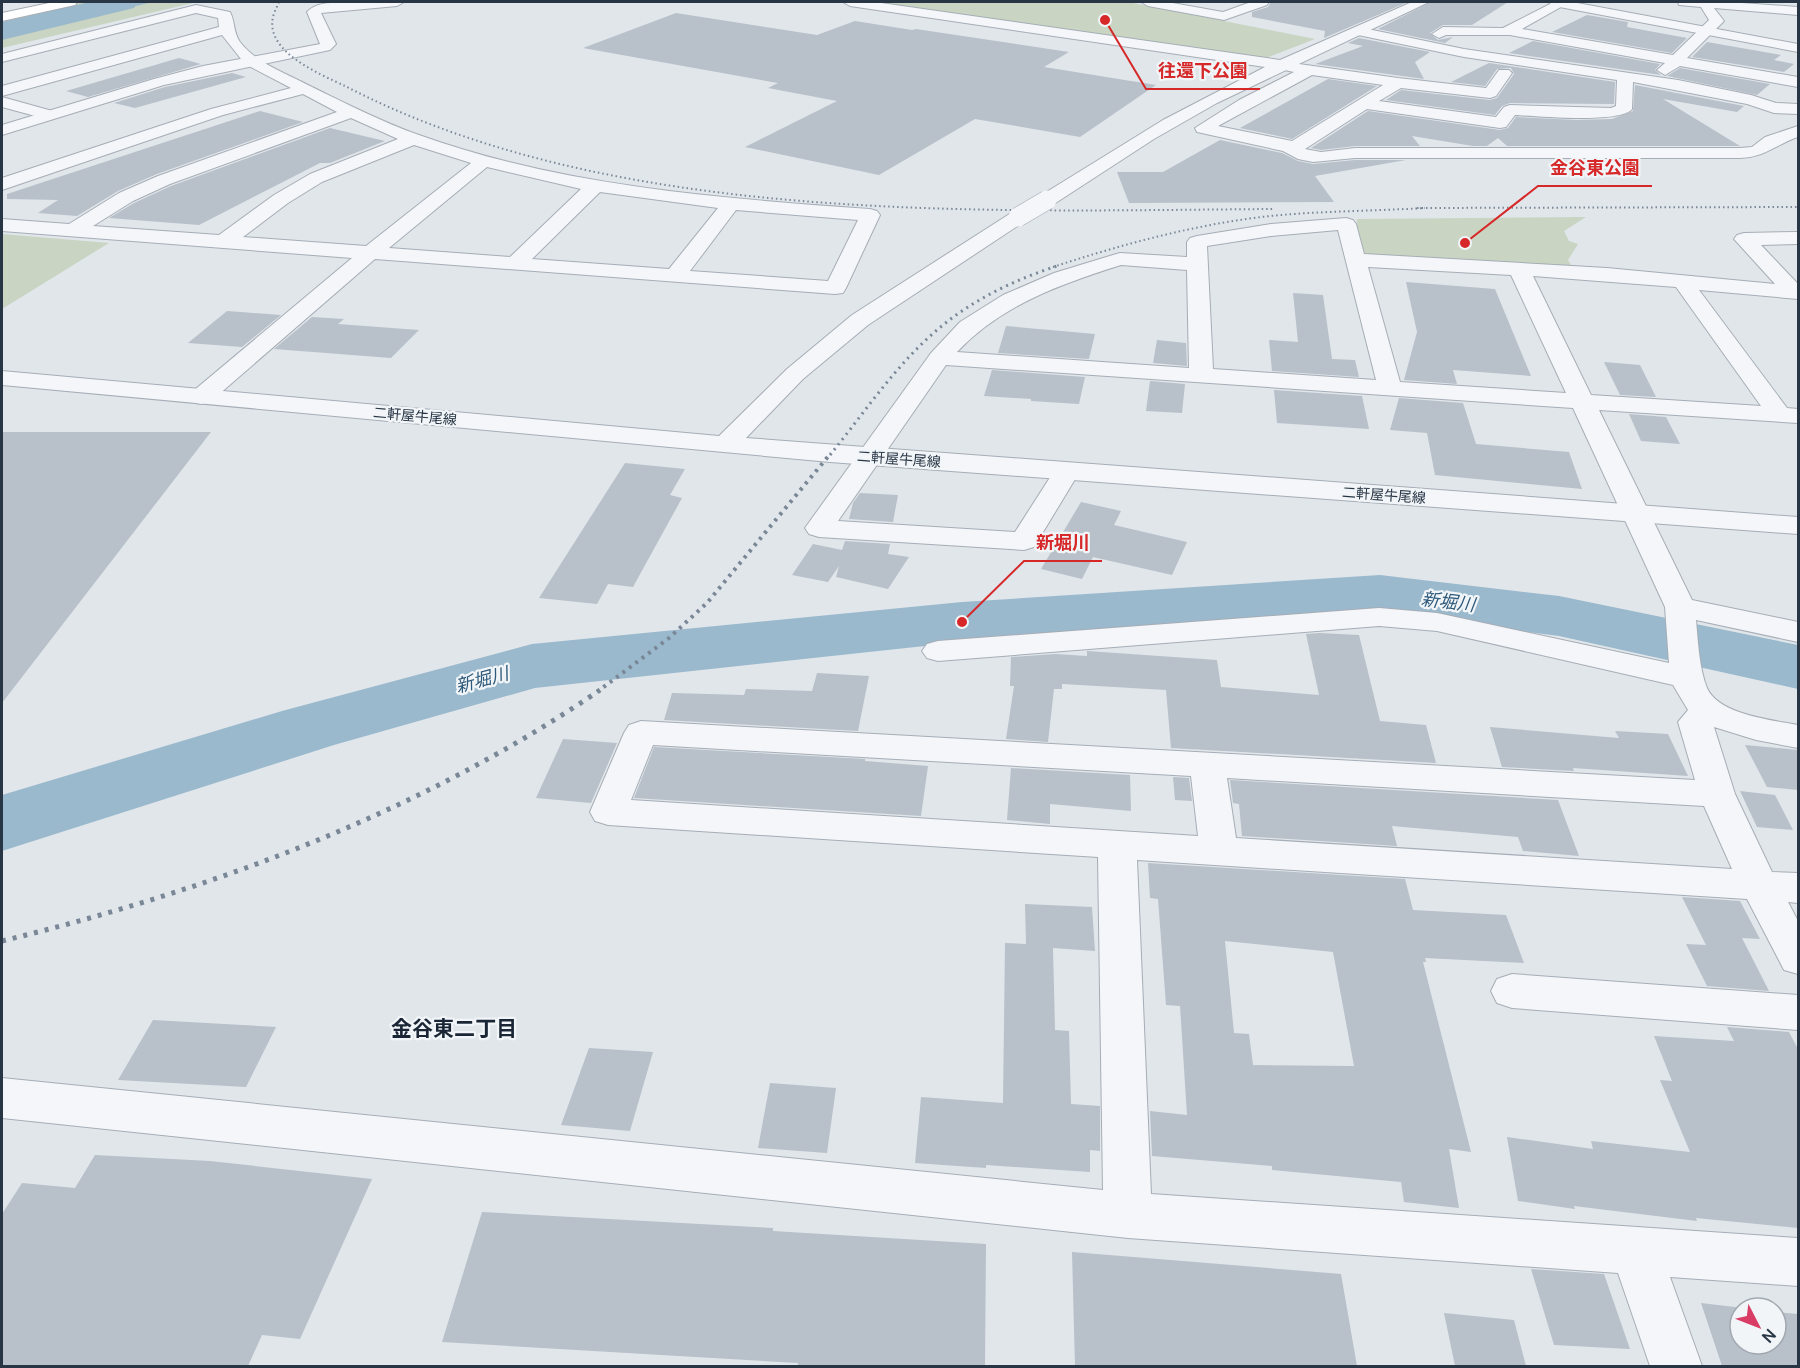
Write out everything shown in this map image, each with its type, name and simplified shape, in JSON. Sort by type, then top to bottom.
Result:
[{"type":"main road","points":[[2,17],[70,2]]},
{"type":"street","points":[[2,49],[204,2]]},
{"type":"street","points":[[2,130],[159,82],[325,47],[329,44],[314,12],[317,9],[397,2]]},
{"type":"street","points":[[850,2],[1281,65],[1308,71],[1490,93],[1504,73]]},
{"type":"street","points":[[1149,2],[1224,16],[1262,2]]},
{"type":"street","points":[[726,444],[795,374],[860,320],[1018,217],[1160,129],[1281,65],[1422,2]]},
{"type":"street","points":[[1509,31],[1558,2],[1798,48]]},
{"type":"street","points":[[1684,2],[1798,11]]},
{"type":"street","points":[[1649,81],[1679,60],[1702,30],[1717,21],[1707,8],[1711,3]]},
{"type":"street","points":[[2,58],[196,9],[225,15],[225,30],[236,47],[250,61],[352,112],[413,139],[484,161],[596,186],[730,205],[870,215],[835,288],[2,225]]},
{"type":"street","points":[[2,91],[225,30]]},
{"type":"street","points":[[1358,31],[1464,53],[1536,62],[1625,84]]},
{"type":"street","points":[[1427,44],[1443,31],[1509,31],[1798,82]]},
{"type":"street","points":[[1440,64],[1504,73],[1625,84],[1649,81],[1723,93],[1774,108],[1798,109]]},
{"type":"street","points":[[1308,71],[1245,103],[1203,128],[1289,147],[1297,146],[1398,83]]},
{"type":"street","points":[[1364,104],[1500,123],[1510,110],[1612,113],[1624,109],[1625,84]]},
{"type":"street","points":[[2,184],[217,112],[306,89]]},
{"type":"street","points":[[2,102],[50,115]]},
{"type":"street","points":[[72,231],[126,197],[164,180],[352,112]]},
{"type":"street","points":[[1289,147],[1294,151],[1325,158],[1355,153],[1740,153],[1756,152],[1771,141],[1798,131]]},
{"type":"street","points":[[222,243],[281,199],[316,178],[413,139]]},
{"type":"street","points":[[201,397],[369,254],[484,161]]},
{"type":"street","points":[[515,264],[596,186]]},
{"type":"street","points":[[675,276],[730,205]]},
{"type":"street","points":[[1201,376],[1197,242],[1257,231],[1346,224],[1390,388]]},
{"type":"street","points":[[1797,293],[1744,238],[1798,238]]},
{"type":"street","points":[[1067,471],[1024,541],[819,528],[939,358],[968,327],[1011,300],[1061,278],[1120,259],[1197,264]]},
{"type":"street","points":[[1355,260],[1682,281],[1797,293]]},
{"type":"street","points":[[1519,269],[1680,614],[1692,694],[1708,711],[1741,725],[1798,736]]},
{"type":"street","points":[[1682,281],[1789,415]]},
{"type":"street","points":[[939,358],[1789,415]]},
{"type":"street","name":"二軒屋牛尾線","points":[[2,378],[868,456],[1798,526]]},
{"type":"street","points":[[1680,614],[1798,632]]},
{"type":"street","points":[[938,651],[1379,617],[1437,622],[1688,673]]},
{"type":"street","points":[[1708,711],[1695,722],[1718,794],[1759,885],[1798,958]]},
{"type":"street","points":[[1718,794],[641,733],[608,812],[1798,888]]},
{"type":"street","points":[[1208,766],[1219,851]]},
{"type":"street","points":[[1117,844],[1128,1215]]},
{"type":"street","points":[[1512,991],[1798,1012]]},
{"type":"street","points":[[2,1098],[1128,1215],[1798,1262]]},
{"type":"street","points":[[1635,1251],[1676,1366]]},
{"type":"green space","points":[[76,2],[197,2],[2,48],[2,18]]},
{"type":"green space","points":[[863,2],[1128,2],[1315,39],[1266,58],[1254,59]]},
{"type":"green space","points":[[1586,217],[1564,231],[1569,241],[1578,244],[1568,260],[1574,270],[1357,254],[1357,219]]},
{"type":"green space","points":[[2,234],[109,243],[2,309]]},
{"type":"water","points":[[111,2],[153,2],[62,23],[45,16]]},
{"type":"building","points":[[1271,2],[1408,2],[1324,38],[1325,31],[1252,17],[1252,12],[1268,7]]},
{"type":"building","points":[[1431,2],[1508,2],[1472,25],[1443,25],[1430,33],[1438,40],[1453,37],[1445,43],[1378,29]]},
{"type":"building","points":[[676,13],[817,35],[855,21],[916,29],[1069,52],[1044,67],[1156,85],[1080,137],[975,119],[879,175],[745,147],[837,101],[768,88],[778,83],[583,48]]},
{"type":"building","points":[[1587,15],[1628,22],[1627,27],[1687,38],[1672,53],[1552,32]]},
{"type":"building","points":[[1359,38],[1430,52],[1415,62],[1424,79],[1315,64],[1363,46],[1348,43]]},
{"type":"building","points":[[1533,41],[1660,64],[1655,70],[1661,75],[1509,53]]},
{"type":"building","points":[[1707,42],[1781,55],[1774,60],[1794,64],[1784,72],[1692,57]]},
{"type":"building","points":[[179,58],[201,64],[88,97],[66,91]]},
{"type":"building","points":[[1489,63],[1615,82],[1614,104],[1510,103],[1502,106],[1495,115],[1386,100],[1401,90],[1490,100],[1497,98],[1514,74],[1511,68],[1497,69],[1485,86],[1451,82]]},
{"type":"building","points":[[1680,68],[1770,84],[1757,95],[1667,76]]},
{"type":"building","points":[[232,73],[246,77],[135,108],[114,103],[165,87]]},
{"type":"building","points":[[1328,79],[1377,86],[1292,139],[1240,128]]},
{"type":"building","points":[[1635,85],[1744,106],[1737,112],[1663,99],[1740,146],[1507,146],[1498,138],[1487,146],[1473,146],[1412,136],[1420,146],[1355,146],[1321,150],[1311,148],[1368,111],[1500,130],[1508,128],[1516,117],[1612,119],[1633,111]]},
{"type":"building","points":[[260,111],[303,122],[157,174],[118,191],[77,216],[38,213],[58,200],[7,199],[7,194]]},
{"type":"building","points":[[330,128],[385,141],[330,163],[320,163],[199,225],[109,218],[134,203],[171,186]]},
{"type":"building","points":[[1220,140],[1282,153],[1298,161],[1313,164],[1355,160],[1406,160],[1315,176],[1334,202],[1129,203],[1117,172],[1163,172]]},
{"type":"building","points":[[1406,282],[1495,289],[1531,376],[1453,370],[1457,384],[1404,380],[1417,332]]},
{"type":"building","points":[[1293,293],[1323,295],[1332,359],[1355,360],[1359,377],[1272,371],[1269,340],[1298,342]]},
{"type":"building","points":[[227,311],[281,315],[242,347],[188,343]]},
{"type":"building","points":[[312,317],[344,319],[338,324],[419,330],[391,358],[274,349]]},
{"type":"building","points":[[1006,326],[1095,334],[1089,359],[998,353]]},
{"type":"building","points":[[1157,340],[1186,343],[1187,366],[1153,363]]},
{"type":"building","points":[[1604,362],[1640,365],[1656,397],[1620,395]]},
{"type":"building","points":[[992,370],[1085,377],[1079,404],[984,396]]},
{"type":"building","points":[[1150,381],[1185,384],[1182,413],[1146,411]]},
{"type":"building","points":[[1274,390],[1362,396],[1369,429],[1277,423]]},
{"type":"building","points":[[1399,398],[1463,403],[1476,444],[1569,452],[1582,489],[1435,475],[1427,433],[1390,430]]},
{"type":"building","points":[[1629,414],[1666,417],[1680,444],[1641,441]]},
{"type":"building","points":[[2,432],[211,432],[2,703]]},
{"type":"building","points":[[625,463],[685,469],[670,495],[682,498],[633,587],[608,584],[597,604],[539,598]]},
{"type":"building","points":[[860,493],[898,495],[893,522],[849,519],[853,503]]},
{"type":"building","points":[[1081,502],[1121,511],[1114,525],[1187,542],[1172,575],[1093,557],[1082,579],[1041,569]]},
{"type":"building","points":[[845,541],[890,544],[888,554],[909,557],[888,589],[836,577],[839,566],[828,582],[792,575],[813,544],[842,550]]},
{"type":"building","points":[[1306,634],[1359,635],[1380,721],[1426,725],[1436,763],[1171,748],[1166,690],[1062,684],[1062,689],[1054,689],[1048,742],[1006,739],[1014,686],[1010,686],[1011,657],[1055,654],[1087,656],[1087,651],[1217,660],[1221,687],[1319,695]]},
{"type":"building","points":[[817,673],[869,676],[858,731],[664,720],[672,693],[744,695],[746,689],[812,691]]},
{"type":"building","points":[[1490,727],[1619,738],[1615,731],[1668,734],[1688,776],[1573,768],[1574,771],[1502,767]]},
{"type":"building","points":[[563,739],[617,743],[591,803],[536,798]]},
{"type":"building","points":[[1745,745],[1798,750],[1798,790],[1767,787]]},
{"type":"building","points":[[654,747],[865,759],[865,761],[928,766],[921,816],[634,798]]},
{"type":"building","points":[[1011,768],[1130,775],[1131,811],[1050,804],[1050,824],[1007,820]]},
{"type":"building","points":[[1173,777],[1189,778],[1192,801],[1175,800]]},
{"type":"building","points":[[1230,780],[1558,800],[1579,856],[1523,851],[1518,837],[1392,826],[1397,846],[1242,836],[1239,804],[1233,803]]},
{"type":"building","points":[[1740,791],[1775,795],[1793,830],[1757,827]]},
{"type":"building","points":[[1148,863],[1405,879],[1413,910],[1506,915],[1524,963],[1425,958],[1426,962],[1423,962],[1471,1152],[1449,1149],[1459,1208],[1404,1202],[1401,1182],[1272,1170],[1272,1166],[1152,1156],[1150,1111],[1187,1115],[1180,1006],[1166,1005],[1158,899],[1150,898]],"holes":[[[1225,941],[1333,952],[1354,1066],[1253,1065],[1249,1034],[1234,1033]]]},
{"type":"building","points":[[1682,897],[1740,901],[1760,939],[1742,938],[1769,991],[1707,986],[1686,944],[1706,945]]},
{"type":"building","points":[[1025,904],[1092,907],[1095,951],[1053,948],[1055,1030],[1069,1031],[1071,1104],[1100,1106],[1100,1151],[1090,1150],[1090,1172],[915,1163],[921,1097],[1003,1103],[1005,943],[1026,944]]},
{"type":"building","points":[[153,1020],[276,1027],[246,1087],[118,1080]]},
{"type":"building","points":[[1727,1027],[1789,1032],[1798,1049],[1798,1228],[1696,1218],[1697,1221],[1518,1201],[1507,1137],[1593,1149],[1591,1141],[1690,1152],[1660,1080],[1672,1081],[1654,1036],[1734,1041]]},
{"type":"building","points":[[589,1048],[653,1052],[630,1131],[561,1125]]},
{"type":"building","points":[[770,1083],[836,1088],[827,1153],[758,1148]]},
{"type":"building","points":[[95,1155],[210,1161],[372,1179],[300,1339],[262,1335],[248,1366],[2,1366],[2,1214],[22,1183],[75,1188]]},
{"type":"building","points":[[482,1212],[773,1228],[773,1231],[986,1244],[985,1366],[798,1366],[798,1363],[442,1342]]},
{"type":"building","points":[[1072,1252],[1341,1274],[1357,1366],[1075,1366]]},
{"type":"building","points":[[1531,1269],[1604,1274],[1630,1349],[1554,1345]]},
{"type":"building","points":[[1701,1303],[1728,1306],[1728,1356],[1788,1356],[1788,1313],[1798,1314],[1798,1366],[1722,1366]]},
{"type":"building","points":[[1444,1313],[1514,1320],[1526,1366],[1455,1366]]},
{"type":"waterway","points":[[2,31],[124,2]]},
{"type":"waterway","name":"新堀川","points":[[2,823],[308,728],[532,666],[962,622],[1380,594],[1559,616],[1798,667]]},
{"type":"railway","points":[[279,2],[273,17],[273,30],[277,41],[286,51],[309,68],[450,132],[562,165],[679,187],[799,201],[920,208],[1273,209]]},
{"type":"railway","points":[[1417,208],[1798,207]]},
{"type":"railway","points":[[1053,267],[1106,250],[1215,224],[1308,213],[1425,208]]},
{"type":"railway","points":[[830,455],[908,358],[950,319],[994,292],[1057,266]]},
{"type":"railway","points":[[598,691],[669,638],[707,603],[831,453]]},
{"type":"railway","points":[[2,941],[158,898],[312,843],[460,774],[531,734],[598,691]]},
{"type":"place","name":"往還下公園","points":[[1105,20]]},
{"type":"place","name":"金谷東公園","points":[[1465,243]]},
{"type":"place","name":"新堀川","points":[[962,622]]},
{"type":"district","name":"金谷東二丁目","points":[[454,1029]]}]
